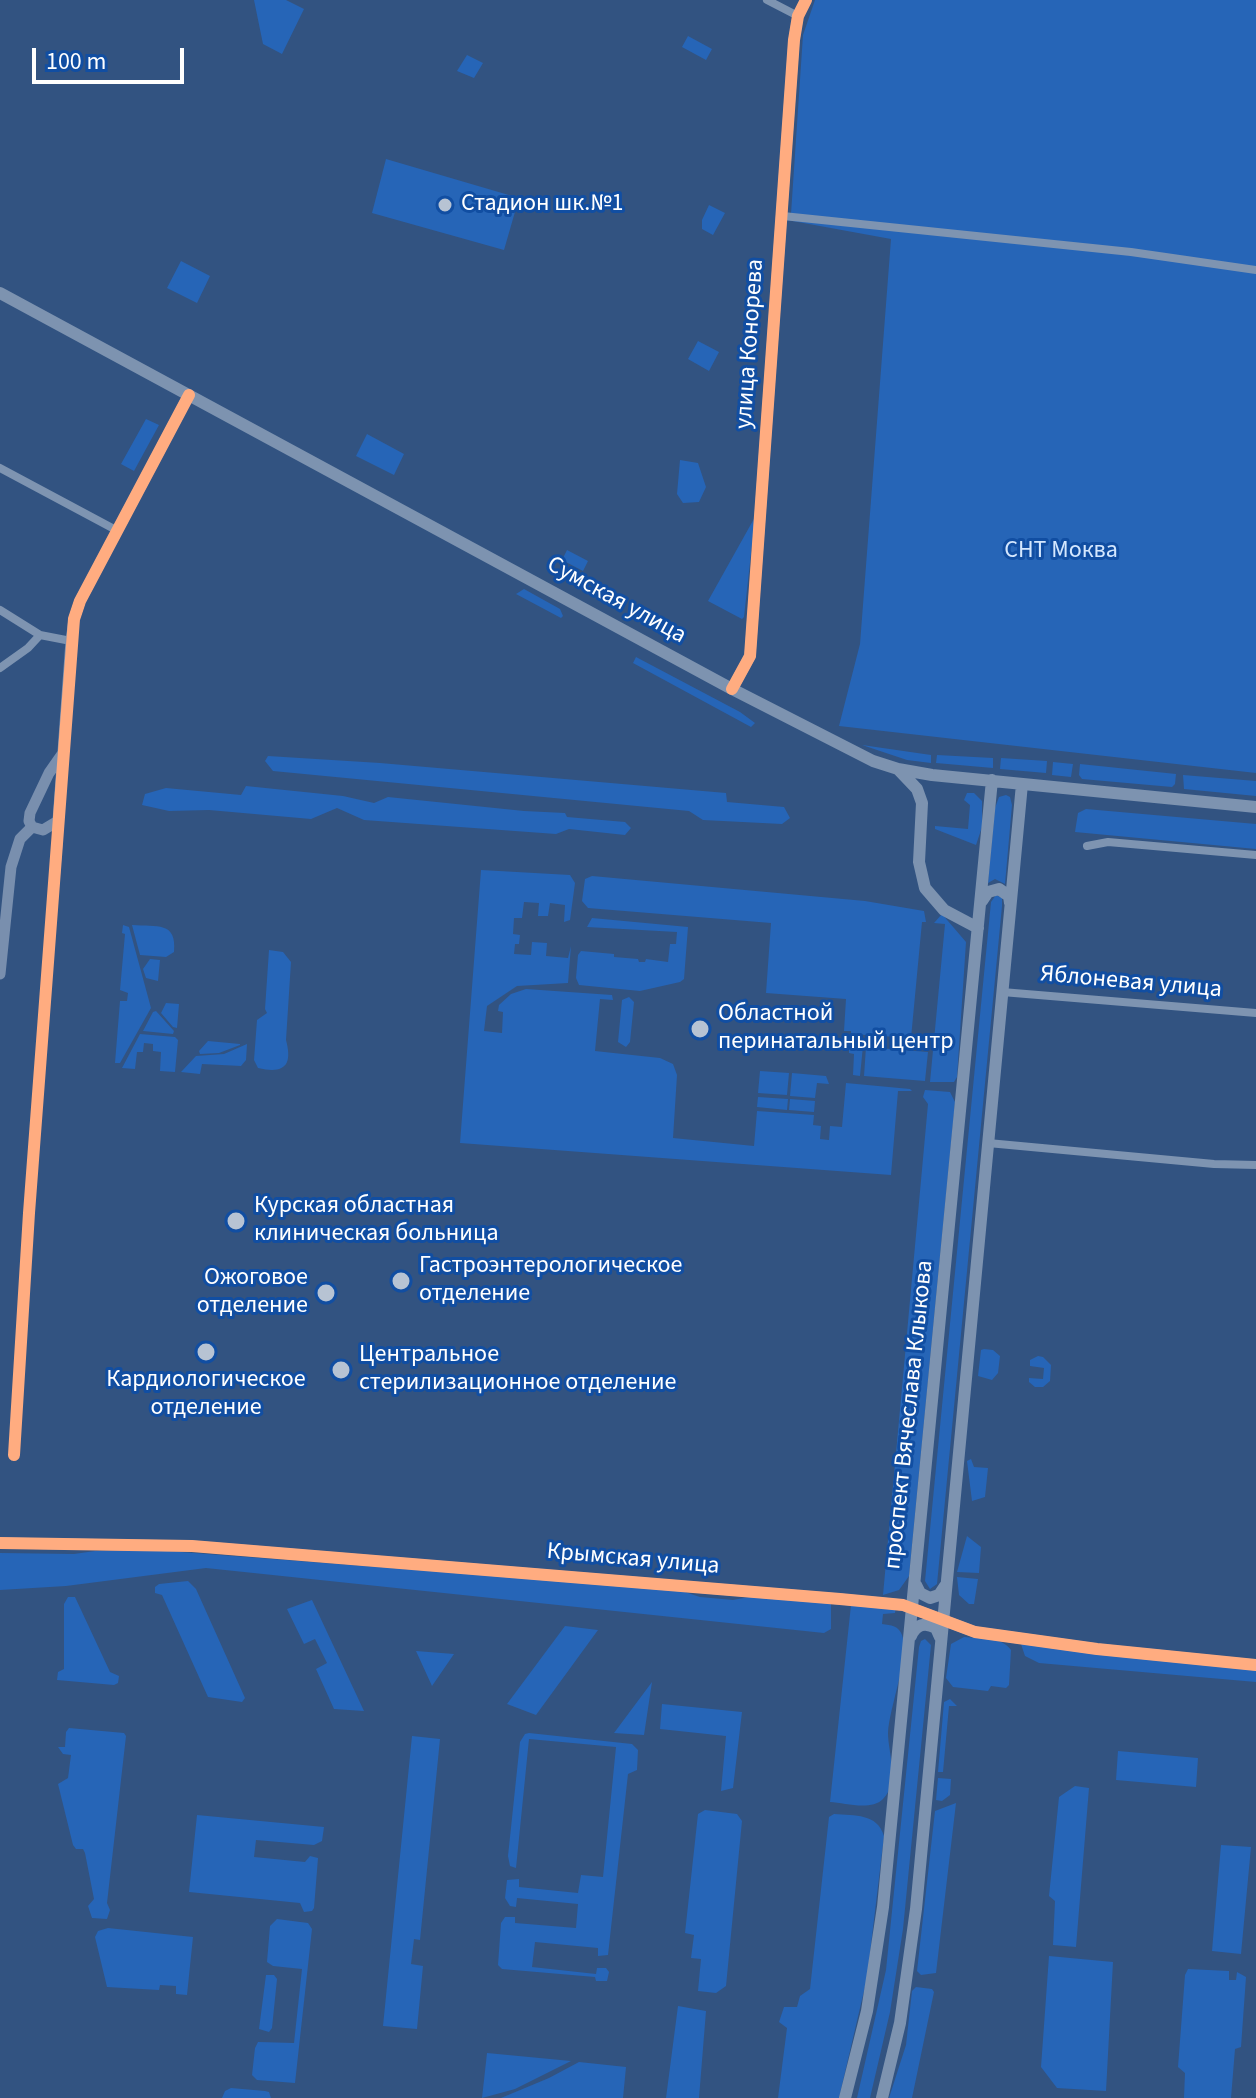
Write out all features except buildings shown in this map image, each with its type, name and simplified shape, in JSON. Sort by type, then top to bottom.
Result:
[{"type":"main road","name":"Сумская улица","points":[[0,293],[852,752],[898,769],[1256,807]]},
{"type":"main road","points":[[898,769],[917,789],[922,803],[919,862],[925,888],[944,910],[978,928]]},
{"type":"main road","name":"проспект Вячеслава Клыкова","points":[[845,2098],[867,2011],[883,1907],[992,780]]},
{"type":"main road","name":"проспект Вячеслава Клыкова","points":[[882,2098],[907,1979],[1022,784]]},
{"type":"main road","points":[[981,904],[988,892],[999,889],[1009,896],[1011,904]]},
{"type":"main road","points":[[916,1582],[920,1593],[930,1598],[939,1595],[946,1584]]},
{"type":"main road","points":[[910,1637],[924,1624],[936,1628],[940,1640]]},
{"type":"street","points":[[767,0],[798,16]]},
{"type":"street","name":"улица Конорева","points":[[732,689],[750,656],[794,40],[798,16],[806,0]]},
{"type":"street","points":[[783,216],[1131,252],[1256,270]]},
{"type":"street","points":[[14,1455],[74,619],[116,530],[189,395]]},
{"type":"street","points":[[0,468],[116,530]]},
{"type":"street","points":[[0,610],[40,635],[71,641]]},
{"type":"street","points":[[0,668],[40,635]]},
{"type":"street","points":[[58,821],[43,830],[32,827],[29,821],[49,773],[63,753]]},
{"type":"street","points":[[0,974],[11,867],[20,839],[32,827]]},
{"type":"street","points":[[1087,846],[1108,842],[1256,855]]},
{"type":"street","name":"Яблоневая улица","points":[[1002,992],[1256,1013]]},
{"type":"street","points":[[988,1143],[1214,1164],[1256,1165]]},
{"type":"street","name":"Крымская улица","points":[[0,1543],[162,1545],[255,1551],[840,1599],[913,1608],[975,1632],[1256,1665]]},
{"type":"green space","points":[[254,0],[286,0],[304,9],[282,54],[263,44]]},
{"type":"green space","name":"СНТ Моква","points":[[815,0],[1256,0],[1256,773],[839,726],[860,644],[891,239],[787,220],[791,214],[803,35]]},
{"type":"green space","points":[[688,36],[712,49],[706,60],[682,47]]},
{"type":"green space","points":[[467,55],[483,63],[474,78],[457,71]]},
{"type":"green space","name":"Стадион шк.№1","points":[[386,159],[519,198],[504,250],[372,213]]},
{"type":"green space","points":[[709,205],[725,213],[713,235],[702,229],[702,220]]},
{"type":"green space","points":[[181,261],[210,276],[197,303],[167,288]]},
{"type":"green space","points":[[698,341],[719,352],[709,371],[688,359]]},
{"type":"green space","points":[[146,419],[159,425],[134,471],[121,464]]},
{"type":"green space","points":[[367,434],[404,454],[394,475],[356,456]]},
{"type":"green space","points":[[680,460],[698,463],[706,487],[699,502],[683,503],[677,494]]},
{"type":"green space","points":[[755,517],[744,617],[742,619],[708,601]]},
{"type":"green space","points":[[567,550],[588,561],[583,571],[562,560]]},
{"type":"green space","points":[[524,589],[560,609],[563,616],[561,618],[516,594]]},
{"type":"green space","points":[[636,657],[755,723],[751,727],[633,663]]},
{"type":"green space","points":[[862,745],[931,755],[931,763],[907,760]]},
{"type":"green space","points":[[937,755],[993,758],[993,768],[936,763]]},
{"type":"green space","points":[[268,756],[726,793],[727,802],[784,807],[790,818],[782,824],[703,820],[689,811],[273,771],[265,761]]},
{"type":"green space","points":[[1001,758],[1047,761],[1046,773],[1000,769]]},
{"type":"green space","points":[[1053,762],[1073,764],[1071,777],[1052,775]]},
{"type":"green space","points":[[1080,764],[1176,774],[1175,784],[1172,787],[1082,779],[1079,775]]},
{"type":"green space","points":[[1183,775],[1256,781],[1256,796],[1184,789]]},
{"type":"green space","points":[[246,786],[343,796],[374,803],[388,797],[565,813],[567,817],[625,822],[631,828],[625,835],[569,829],[556,834],[364,820],[337,808],[311,819],[209,810],[169,811],[142,805],[145,794],[166,788],[241,795]]},
{"type":"green space","points":[[967,793],[974,793],[982,801],[982,827],[976,845],[935,829],[935,826],[968,829],[970,805],[964,800]]},
{"type":"green space","points":[[999,797],[1010,797],[1012,805],[1005,884],[995,879],[988,883],[995,808]]},
{"type":"green space","points":[[1086,809],[1256,824],[1256,849],[1075,832],[1078,813]]},
{"type":"green space","points":[[481,870],[570,875],[575,883],[570,920],[564,922],[565,905],[550,903],[548,916],[538,916],[539,903],[524,902],[522,918],[514,918],[513,934],[520,935],[514,954],[531,955],[532,942],[547,943],[546,956],[568,958],[571,946],[568,983],[517,986],[487,1006],[484,1031],[502,1033],[503,1012],[498,1011],[499,1005],[511,994],[526,989],[612,995],[613,1000],[600,999],[595,1051],[660,1058],[673,1064],[677,1075],[673,1138],[754,1146],[757,1111],[814,1115],[813,1125],[821,1126],[820,1139],[829,1140],[830,1126],[842,1127],[846,1083],[910,1089],[912,1091],[898,1091],[891,1175],[460,1143]]},
{"type":"green space","points":[[592,876],[865,901],[924,911],[926,922],[922,922],[911,1038],[844,1031],[846,999],[766,993],[771,923],[588,908],[582,901],[585,879]]},
{"type":"green space","points":[[996,895],[1002,898],[1002,906],[937,1584],[930,1589],[925,1581],[991,902]]},
{"type":"green space","points":[[942,914],[966,942],[957,1077],[954,1082],[930,1082],[945,924],[934,923]]},
{"type":"green space","points":[[592,918],[688,927],[684,979],[640,991],[579,985],[576,978],[581,951],[614,954],[614,957],[638,959],[639,962],[646,959],[668,962],[670,944],[676,944],[677,932],[587,927]]},
{"type":"green space","points":[[123,925],[129,927],[151,1008],[120,1063],[115,1063],[120,1001],[127,1001],[128,993],[120,990],[125,934],[122,933]]},
{"type":"green space","points":[[132,925],[169,930],[174,952],[166,957],[140,955]]},
{"type":"green space","points":[[269,950],[283,952],[291,962],[286,1040],[288,1056],[284,1066],[274,1070],[258,1068],[254,1060],[257,1020],[267,1013]]},
{"type":"green space","points":[[150,959],[160,960],[158,981],[146,978],[143,969]]},
{"type":"green space","points":[[629,997],[634,1002],[630,1042],[626,1047],[618,1042],[622,1000]]},
{"type":"green space","points":[[166,1003],[179,1004],[177,1028],[161,1013]]},
{"type":"green space","points":[[156,1011],[174,1031],[173,1034],[143,1031]]},
{"type":"green space","points":[[140,1034],[175,1037],[178,1040],[175,1072],[160,1071],[161,1052],[153,1051],[153,1044],[144,1043],[143,1052],[137,1052],[135,1069],[122,1068]]},
{"type":"green space","points":[[208,1041],[240,1045],[219,1053],[200,1054],[199,1051]]},
{"type":"green space","points":[[247,1044],[246,1060],[241,1066],[202,1064],[200,1074],[181,1072],[196,1056],[224,1054]]},
{"type":"green space","points":[[849,1045],[863,1046],[860,1076],[853,1075],[854,1054],[849,1053]]},
{"type":"green space","points":[[866,1047],[928,1052],[925,1081],[864,1076]]},
{"type":"green space","points":[[760,1071],[789,1073],[787,1095],[758,1093]]},
{"type":"green space","points":[[792,1073],[826,1076],[829,1084],[817,1083],[815,1098],[790,1096]]},
{"type":"green space","points":[[925,1090],[950,1092],[955,1102],[909,1576],[899,1590],[883,1595],[928,1104],[923,1097]]},
{"type":"green space","points":[[758,1097],[788,1099],[787,1110],[757,1107]]},
{"type":"green space","points":[[790,1099],[815,1101],[814,1112],[789,1110]]},
{"type":"green space","points":[[981,1350],[993,1350],[1000,1356],[998,1373],[992,1380],[978,1376]]},
{"type":"green space","points":[[1038,1356],[1051,1365],[1050,1381],[1043,1387],[1035,1387],[1029,1382],[1029,1378],[1043,1379],[1044,1368],[1030,1366],[1030,1360]]},
{"type":"green space","points":[[971,1459],[974,1467],[988,1468],[985,1497],[972,1501],[967,1461]]},
{"type":"green space","points":[[967,1536],[981,1547],[979,1573],[957,1572]]},
{"type":"green space","points":[[154,1550],[679,1590],[700,1597],[733,1600],[754,1596],[831,1603],[831,1629],[824,1633],[206,1568],[66,1586],[0,1590],[0,1553],[74,1554]]},
{"type":"green space","points":[[957,1577],[978,1579],[974,1604],[969,1604],[959,1595]]},
{"type":"green space","points":[[188,1581],[196,1589],[245,1698],[242,1702],[208,1697],[162,1595],[155,1593],[155,1587],[159,1584]]},
{"type":"green space","points":[[68,1597],[75,1597],[110,1672],[119,1676],[118,1683],[57,1680],[58,1672],[64,1669],[64,1604]]},
{"type":"green space","points":[[312,1600],[364,1711],[334,1709],[316,1669],[327,1663],[315,1639],[304,1644],[287,1609]]},
{"type":"green space","points":[[851,1605],[896,1606],[895,1613],[883,1614],[882,1624],[899,1630],[904,1644],[888,1733],[891,1785],[883,1799],[872,1805],[830,1802]]},
{"type":"green space","points":[[565,1626],[598,1630],[536,1715],[507,1704]]},
{"type":"green space","points":[[964,1637],[996,1640],[1011,1650],[1009,1685],[1006,1688],[991,1686],[988,1691],[953,1687],[946,1678],[951,1644]]},
{"type":"green space","points":[[925,1639],[931,1645],[903,1929],[890,2012],[870,2098],[857,2098],[886,1970],[919,1647]]},
{"type":"green space","points":[[1021,1644],[1256,1668],[1256,1682],[1039,1663],[1025,1656]]},
{"type":"green space","points":[[416,1651],[454,1654],[432,1686]]},
{"type":"green space","points":[[652,1682],[644,1735],[614,1733]]},
{"type":"green space","points":[[950,1699],[957,1706],[949,1706],[943,1772],[938,1772],[944,1702]]},
{"type":"green space","points":[[662,1704],[742,1712],[733,1788],[721,1791],[726,1736],[660,1729]]},
{"type":"green space","points":[[69,1728],[124,1733],[126,1736],[107,1919],[92,1918],[88,1906],[94,1899],[85,1853],[73,1845],[58,1784],[68,1778],[71,1755],[63,1754],[58,1747],[65,1747]]},
{"type":"green space","points":[[529,1733],[632,1744],[638,1750],[637,1770],[628,1774],[608,1955],[598,1956],[598,1948],[535,1942],[532,1967],[596,1974],[597,1968],[606,1968],[609,1972],[607,1981],[596,1981],[595,1977],[502,1969],[498,1965],[501,1923],[505,1917],[515,1917],[515,1923],[576,1928],[578,1904],[517,1898],[516,1907],[510,1906],[505,1898],[507,1880],[519,1879],[519,1887],[578,1893],[581,1875],[603,1877],[616,1747],[529,1739],[516,1868],[510,1866],[508,1856],[520,1742]]},
{"type":"green space","points":[[412,1736],[440,1739],[420,1940],[414,1939],[411,1964],[423,1966],[417,2029],[383,2026]]},
{"type":"green space","points":[[1118,1751],[1198,1758],[1196,1787],[1116,1780]]},
{"type":"green space","points":[[938,1778],[951,1779],[950,1795],[942,1801],[936,1800]]},
{"type":"green space","points":[[1075,1786],[1089,1788],[1076,1947],[1053,1945],[1055,1901],[1049,1896],[1059,1797]]},
{"type":"green space","points":[[956,1803],[936,1973],[921,1975],[917,1971],[935,1811]]},
{"type":"green space","points":[[705,1810],[737,1814],[742,1821],[726,1986],[716,1993],[698,1991],[701,1959],[691,1958],[694,1935],[685,1933],[698,1814]]},
{"type":"green space","points":[[834,1814],[871,1819],[884,1836],[867,1978],[839,2098],[778,2098],[787,2028],[779,2022],[784,2007],[797,2007],[800,1996],[810,1989],[829,1817]]},
{"type":"green space","points":[[197,1815],[324,1827],[322,1841],[314,1845],[256,1840],[254,1857],[305,1862],[310,1856],[318,1858],[312,1911],[304,1912],[300,1903],[189,1892]]},
{"type":"green space","points":[[1221,1845],[1251,1847],[1241,1954],[1212,1951]]},
{"type":"green space","points":[[277,1919],[308,1923],[312,1929],[295,2083],[257,2080],[252,2075],[258,2042],[294,2043],[302,1969],[273,1966],[267,1962],[270,1926]]},
{"type":"green space","points":[[108,1928],[193,1937],[187,1995],[176,1994],[176,1986],[160,1985],[159,1990],[107,1987],[95,1937],[98,1931]]},
{"type":"green space","points":[[1049,1956],[1113,1962],[1106,2091],[1057,2088],[1041,2067]]},
{"type":"green space","points":[[1188,1969],[1229,1971],[1229,1980],[1236,1980],[1237,1972],[1246,1977],[1241,2047],[1235,2049],[1231,2098],[1184,2098],[1185,2073],[1178,2067]]},
{"type":"green space","points":[[266,1975],[274,1975],[277,1979],[269,2032],[259,2029]]},
{"type":"green space","points":[[916,1987],[934,1992],[912,2098],[889,2098],[906,2045],[912,1991]]},
{"type":"green space","points":[[678,2006],[706,2011],[699,2098],[666,2098]]},
{"type":"green space","points":[[487,2053],[571,2061],[515,2089],[482,2098]]},
{"type":"green space","points":[[579,2062],[626,2067],[623,2098],[501,2098],[549,2078]]},
{"type":"green space","points":[[231,2088],[269,2092],[271,2098],[222,2098],[225,2091]]},
{"type":"cycle path","points":[[732,689],[750,656],[794,40],[798,16],[806,0]]},
{"type":"cycle path","points":[[14,1455],[74,619],[80,601],[189,395]]},
{"type":"cycle path","points":[[0,1543],[192,1546],[903,1605],[975,1632],[1097,1649],[1256,1665]]},
{"type":"place","name":"Стадион шк.№1","points":[[445,205]]},
{"type":"place","name":"Областной перинатальный центр","points":[[700,1029]]},
{"type":"place","name":"Курская областная клиническая больница","points":[[236,1221]]},
{"type":"place","name":"Гастроэнтерологическое отделение","points":[[401,1281]]},
{"type":"place","name":"Ожоговое отделение","points":[[326,1293]]},
{"type":"place","name":"Кардиологическое отделение","points":[[206,1352]]},
{"type":"place","name":"Центральное стерилизационное отделение","points":[[341,1370]]}]
